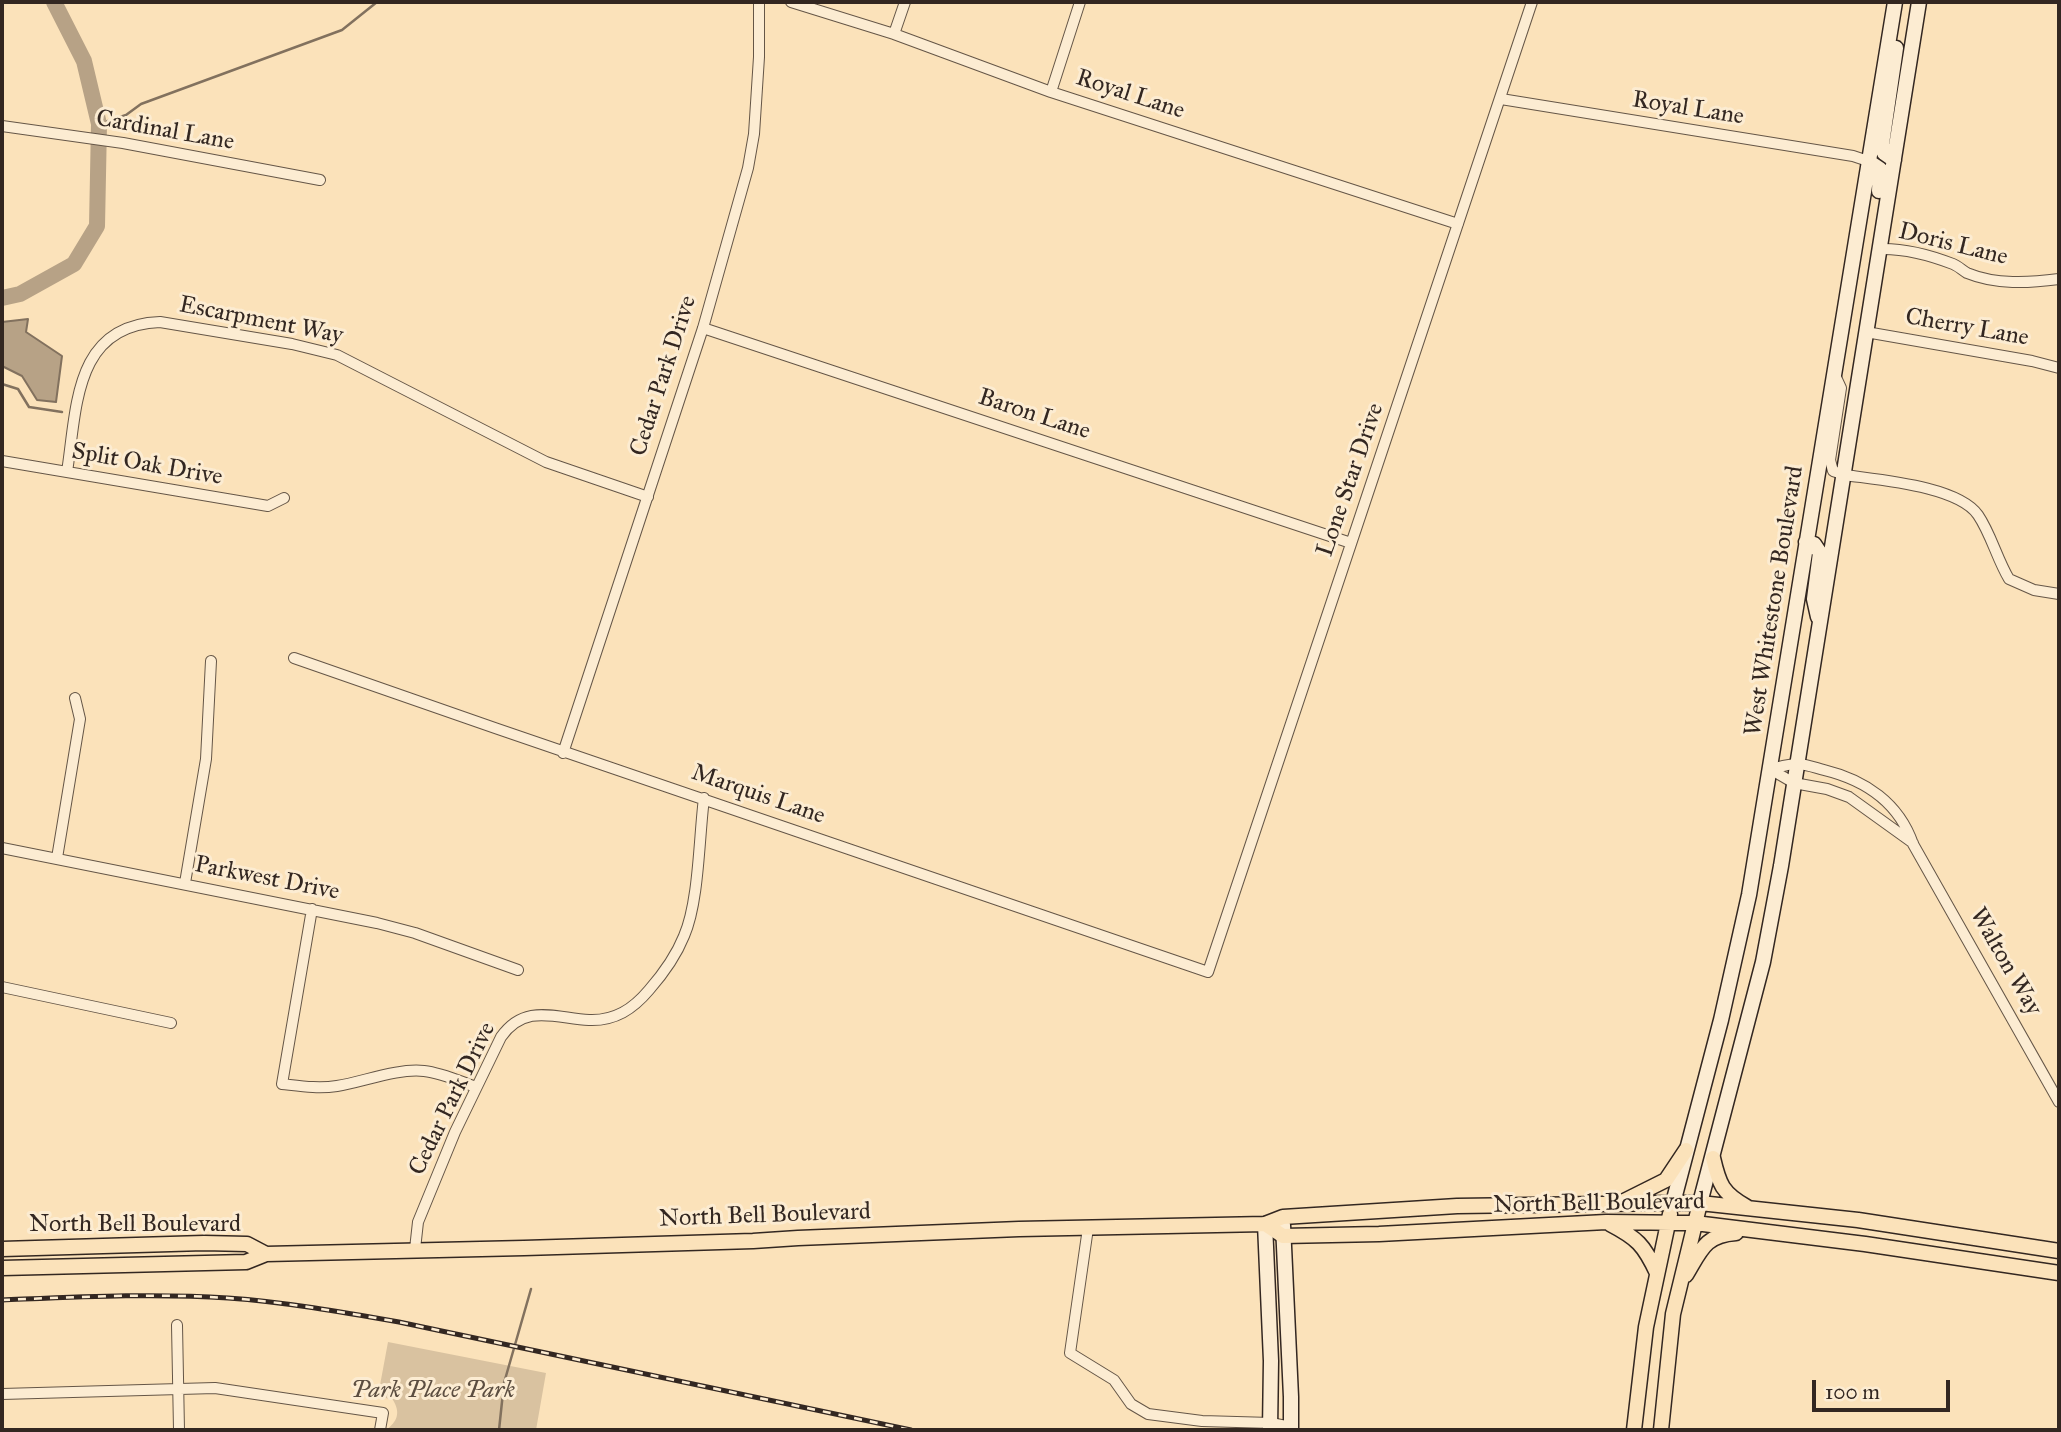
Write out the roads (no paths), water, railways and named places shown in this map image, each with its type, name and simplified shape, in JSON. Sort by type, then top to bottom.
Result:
[{"type":"main road","name":"West Whitestone Boulevard","points":[[1673,1203],[1739,947],[1895,2]]},
{"type":"main road","name":"West Whitestone Boulevard","points":[[1700,1203],[1763,962],[1820,632],[1878,249],[1919,2]]},
{"type":"main road","points":[[1889,33],[1896,39],[1897,46],[1882,144],[1884,153],[1894,160]]},
{"type":"main road","points":[[1868,161],[1877,165],[1882,173],[1866,274],[1872,288]]},
{"type":"main road","points":[[1806,542],[1814,544],[1820,553],[1814,599],[1820,632]]},
{"type":"main road","points":[[1619,1203],[1666,1180],[1686,1150]]},
{"type":"main road","points":[[1713,1158],[1719,1184],[1732,1199],[1751,1209]]},
{"type":"main road","name":"North Bell Boulevard","points":[[2,1268],[246,1262],[266,1254],[1265,1224],[1283,1217],[1457,1206],[1619,1203],[1700,1203],[1892,1225],[2059,1251]]},
{"type":"main road","points":[[1634,1430],[1646,1327],[1673,1203]]},
{"type":"main road","points":[[1661,1430],[1668,1350],[1678,1288],[1700,1203]]},
{"type":"main road","points":[[1283,1217],[1291,1429]]},
{"type":"main road","points":[[1606,1222],[1639,1241],[1657,1273]]},
{"type":"main road","name":"North Bell Boulevard","points":[[1283,1236],[1380,1234],[1606,1222],[1695,1223],[2059,1273]]},
{"type":"main road","points":[[1265,1224],[1283,1236]]},
{"type":"main road","points":[[1265,1224],[1270,1427]]},
{"type":"main road","points":[[1678,1288],[1706,1242],[1722,1234],[1760,1231]]},
{"type":"main road","name":"North Bell Boulevard","points":[[2,1249],[204,1243],[247,1244],[266,1254]]},
{"type":"street","name":"Cedar Park Drive","points":[[564,753],[703,328],[748,167],[754,134],[759,2]]},
{"type":"street","name":"Royal Lane","points":[[791,2],[894,34],[1051,92],[1458,225]]},
{"type":"street","points":[[894,34],[905,2]]},
{"type":"street","points":[[1051,92],[1080,2]]},
{"type":"street","name":"Lone Star Drive","points":[[1208,972],[1532,2]]},
{"type":"street","name":"Royal Lane","points":[[1501,99],[1853,156],[1868,161]]},
{"type":"street","name":"Cardinal Lane","points":[[2,126],[112,141],[320,180]]},
{"type":"street","name":"Doris Lane","points":[[1878,249],[1895,249],[1931,257],[1955,265],[1968,273],[2001,281],[2031,283],[2059,279]]},
{"type":"street","name":"Escarpment Way","points":[[66,472],[83,376],[92,356],[103,343],[122,329],[142,323],[160,323],[292,344],[337,355],[546,462],[648,497]]},
{"type":"street","name":"Baron Lane","points":[[703,328],[1351,543]]},
{"type":"street","name":"Cherry Lane","points":[[1866,332],[2059,368]]},
{"type":"street","points":[[1835,374],[1841,388],[1830,460],[1833,471],[1923,488],[1959,498],[1979,516],[2009,579],[2034,590],[2059,594]]},
{"type":"street","name":"Split Oak Drive","points":[[2,461],[268,506],[284,498]]},
{"type":"street","name":"Marquis Lane","points":[[294,658],[564,753],[704,798],[1208,972]]},
{"type":"street","points":[[185,883],[206,758],[211,661]]},
{"type":"street","points":[[57,858],[80,719],[75,698]]},
{"type":"street","name":"Walton Way","points":[[1770,769],[1797,764],[1851,779],[1883,798],[1907,827],[1913,844],[2059,1101]]},
{"type":"street","name":"Walton Way","points":[[1770,769],[1794,783],[1827,789],[1849,797],[1913,844]]},
{"type":"street","name":"Cedar Park Drive","points":[[415,1249],[418,1222],[455,1132],[500,1037],[508,1026],[518,1019],[536,1014],[590,1020],[618,1016],[644,996],[659,978],[685,936],[691,912],[704,798]]},
{"type":"street","name":"Parkwest Drive","points":[[2,848],[312,909],[415,933],[518,970]]},
{"type":"street","points":[[312,909],[282,1084],[313,1088],[335,1087],[421,1070],[451,1077],[476,1087]]},
{"type":"street","points":[[2,987],[171,1023]]},
{"type":"street","points":[[1088,1228],[1069,1353],[1114,1380],[1131,1404],[1147,1414],[1291,1429]]},
{"type":"street","points":[[177,1325],[179,1430]]},
{"type":"street","points":[[2,1394],[178,1387],[235,1390],[383,1413],[380,1430]]},
{"type":"waterway","points":[[2,298],[20,294],[74,264],[97,226],[99,124],[84,61],[54,2]]},
{"type":"waterway","points":[[99,124],[126,115],[141,104],[342,30],[377,2]]},
{"type":"waterway","points":[[2,384],[18,389],[29,407],[62,412]]},
{"type":"waterway","points":[[499,1430],[504,1383],[531,1289]]},
{"type":"railway","points":[[2,1300],[172,1296],[249,1300],[314,1308],[399,1322],[911,1430]]},
{"type":"park label","name":"Park Place Park","points":[[433,1391]]}]
